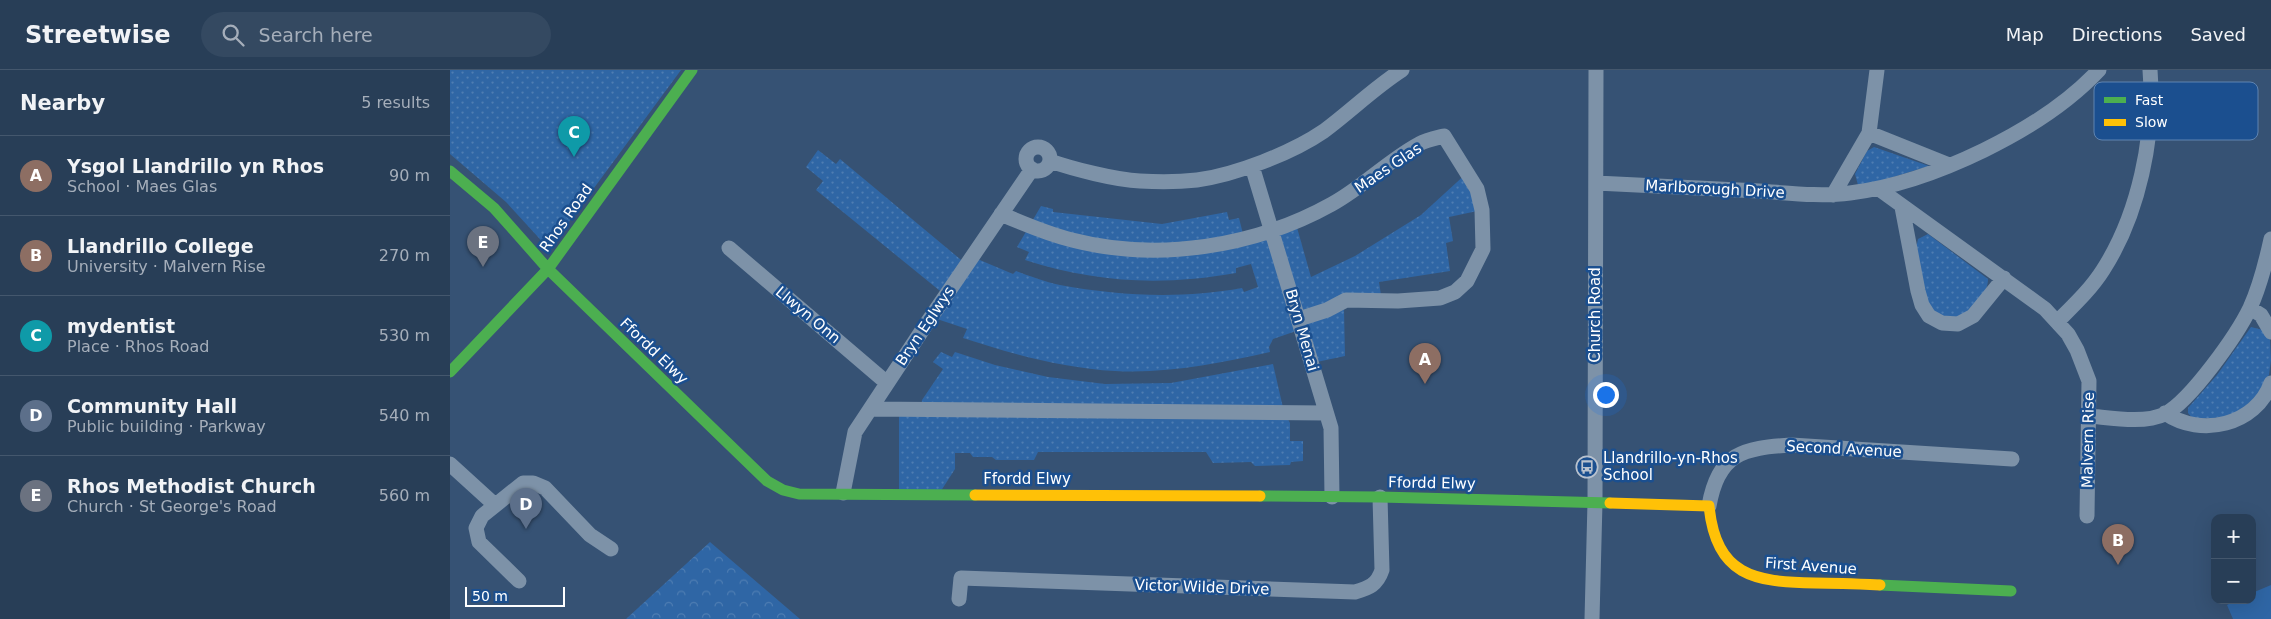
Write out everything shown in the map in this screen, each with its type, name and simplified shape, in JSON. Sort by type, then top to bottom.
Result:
[{"type":"street","name":"Rhos Road","points":[[450,372],[548,269],[692,70]]},
{"type":"street","points":[[1050,161],[1138,181],[1197,180],[1252,166],[1297,147],[1324,131],[1376,87],[1402,70]]},
{"type":"street","name":"Church Road","points":[[1592,619],[1595,502],[1596,70]]},
{"type":"street","points":[[1833,195],[1870,133],[1878,70]]},
{"type":"street","name":"Marlborough Drive","points":[[1596,183],[1833,195],[1879,189],[1949,165],[2014,134],[2062,103],[2099,70]]},
{"type":"street","points":[[1870,133],[1949,165]]},
{"type":"street","name":"Maes Glas","points":[[1273,231],[1296,224],[1332,204],[1362,186],[1419,144],[1444,136],[1477,189],[1482,210],[1483,249],[1468,281],[1455,292],[1427,300],[1346,300],[1327,310],[1299,319]]},
{"type":"street","points":[[2058,322],[2088,291],[2104,269],[2127,222],[2135,197],[2147,140]]},
{"type":"street","points":[[1042,147],[1046,150],[1050,161],[1049,165],[1042,170],[1032,169],[1026,158],[1028,152],[1033,148],[1042,147]]},
{"type":"street","name":"Bryn Menai","points":[[1252,166],[1331,428],[1332,497]]},
{"type":"street","name":"Bryn Eglwys","points":[[844,493],[855,432],[1032,169]]},
{"type":"street","name":"Ffordd Elwy","points":[[450,171],[494,208],[548,269],[767,481],[783,490],[799,494],[1380,497],[1595,502]]},
{"type":"street","name":"Malvern Rise","points":[[1879,189],[2004,278],[2058,322],[2068,334],[2089,381],[2090,416],[2087,516]]},
{"type":"street","points":[[1902,207],[1918,292],[1922,305],[1929,316],[1942,323],[1958,324],[1972,316],[2004,278]]},
{"type":"street","points":[[1001,214],[1072,240],[1111,247],[1156,250],[1200,248],[1273,231]]},
{"type":"street","points":[[2090,416],[2130,419],[2150,418],[2165,414],[2187,394],[2220,356],[2250,308],[2271,239]]},
{"type":"street","name":"Llwyn Onn","points":[[729,248],[887,383]]},
{"type":"street","points":[[2250,308],[2261,315],[2271,332]]},
{"type":"street","points":[[2165,414],[2176,421],[2190,424],[2229,423],[2246,416],[2260,404],[2271,383]]},
{"type":"street","points":[[870,409],[1326,413]]},
{"type":"street","name":"Second Avenue","points":[[1709,506],[1712,488],[1717,475],[1724,465],[1755,448],[1791,445],[2012,459]]},
{"type":"street","points":[[450,464],[495,505]]},
{"type":"street","points":[[518,581],[479,542],[476,528],[482,516],[523,483],[533,483],[545,488],[590,535],[611,549]]},
{"type":"street","name":"Victor Wilde Drive","points":[[959,600],[961,578],[1355,592],[1369,588],[1378,581],[1382,570],[1380,497]]},
{"type":"street","points":[[1595,502],[1709,506]]},
{"type":"street","name":"First Avenue","points":[[1709,506],[1710,524],[1714,540],[1728,559],[1746,574],[1790,581],[2011,591]]},
{"type":"green space","points":[[450,70],[681,70],[549,249],[506,202],[450,154]]},
{"type":"green space","points":[[1874,147],[1929,166],[1874,183],[1858,185],[1855,174],[1867,151]]},
{"type":"green space","points":[[818,150],[836,164],[840,159],[966,264],[975,258],[1013,274],[1016,271],[1054,284],[1105,292],[1174,295],[1242,288],[1244,292],[1258,287],[1251,264],[1236,268],[1236,273],[1182,280],[1156,281],[1104,278],[1078,274],[1025,260],[1029,252],[1017,247],[1041,206],[1053,209],[1053,212],[1162,224],[1227,212],[1229,220],[1239,218],[1244,238],[1296,224],[1311,277],[1355,256],[1421,215],[1468,172],[1482,210],[1449,217],[1453,241],[1446,243],[1450,271],[1379,282],[1381,295],[1346,300],[1344,309],[1345,356],[1312,363],[1302,329],[1273,339],[1269,347],[1270,352],[1193,367],[1154,371],[1115,371],[1076,367],[1019,355],[981,344],[963,338],[967,329],[931,317],[945,295],[816,190],[823,181],[806,167]]},
{"type":"green space","points":[[1928,234],[1988,279],[1982,297],[1968,312],[1957,319],[1937,315],[1928,304],[1914,245],[1917,244],[1918,239]]},
{"type":"green space","points":[[2251,327],[2263,330],[2270,340],[2271,360],[2269,375],[2260,394],[2232,417],[2193,419],[2188,413],[2188,408],[2217,375]]},
{"type":"green space","points":[[941,352],[952,357],[955,352],[995,365],[1048,377],[1105,384],[1171,383],[1273,364],[1284,412],[1290,423],[1290,441],[1303,441],[1303,461],[1291,462],[1290,465],[1255,466],[1251,462],[1213,463],[1206,452],[1038,452],[1034,460],[996,460],[992,457],[973,457],[970,453],[955,453],[955,469],[939,494],[899,493],[899,409],[921,409],[922,400],[943,369],[933,362]]},
{"type":"green space","points":[[710,542],[800,619],[626,619]]},
{"type":"green space","points":[[2271,585],[2271,619],[2233,619],[2227,605],[2256,604],[2256,591]]},
{"type":"traffic: fast","points":[[450,372],[548,269],[692,70]]},
{"type":"traffic: fast","points":[[450,171],[494,208],[548,269],[767,481],[783,490],[799,494],[975,495]]},
{"type":"traffic: fast","points":[[1260,496],[1610,503]]},
{"type":"traffic: fast","points":[[1880,585],[2011,591]]},
{"type":"traffic: slow","points":[[975,495],[1260,496]]},
{"type":"traffic: slow","points":[[1610,503],[1709,506],[1713,529],[1720,547],[1730,561],[1756,577],[1793,582],[1880,585]]},
{"type":"place","name":"mydentist","points":[[574,157]]},
{"type":"place","name":"Rhos Methodist Church","points":[[483,267]]},
{"type":"place","name":"Ysgol Llandrillo yn Rhos","points":[[1425,384]]},
{"type":"place","name":"Llandrillo-yn-Rhos School","points":[[1587,467]]},
{"type":"place","name":"Community Hall","points":[[526,529]]},
{"type":"place","name":"Llandrillo College","points":[[2118,565]]}]
